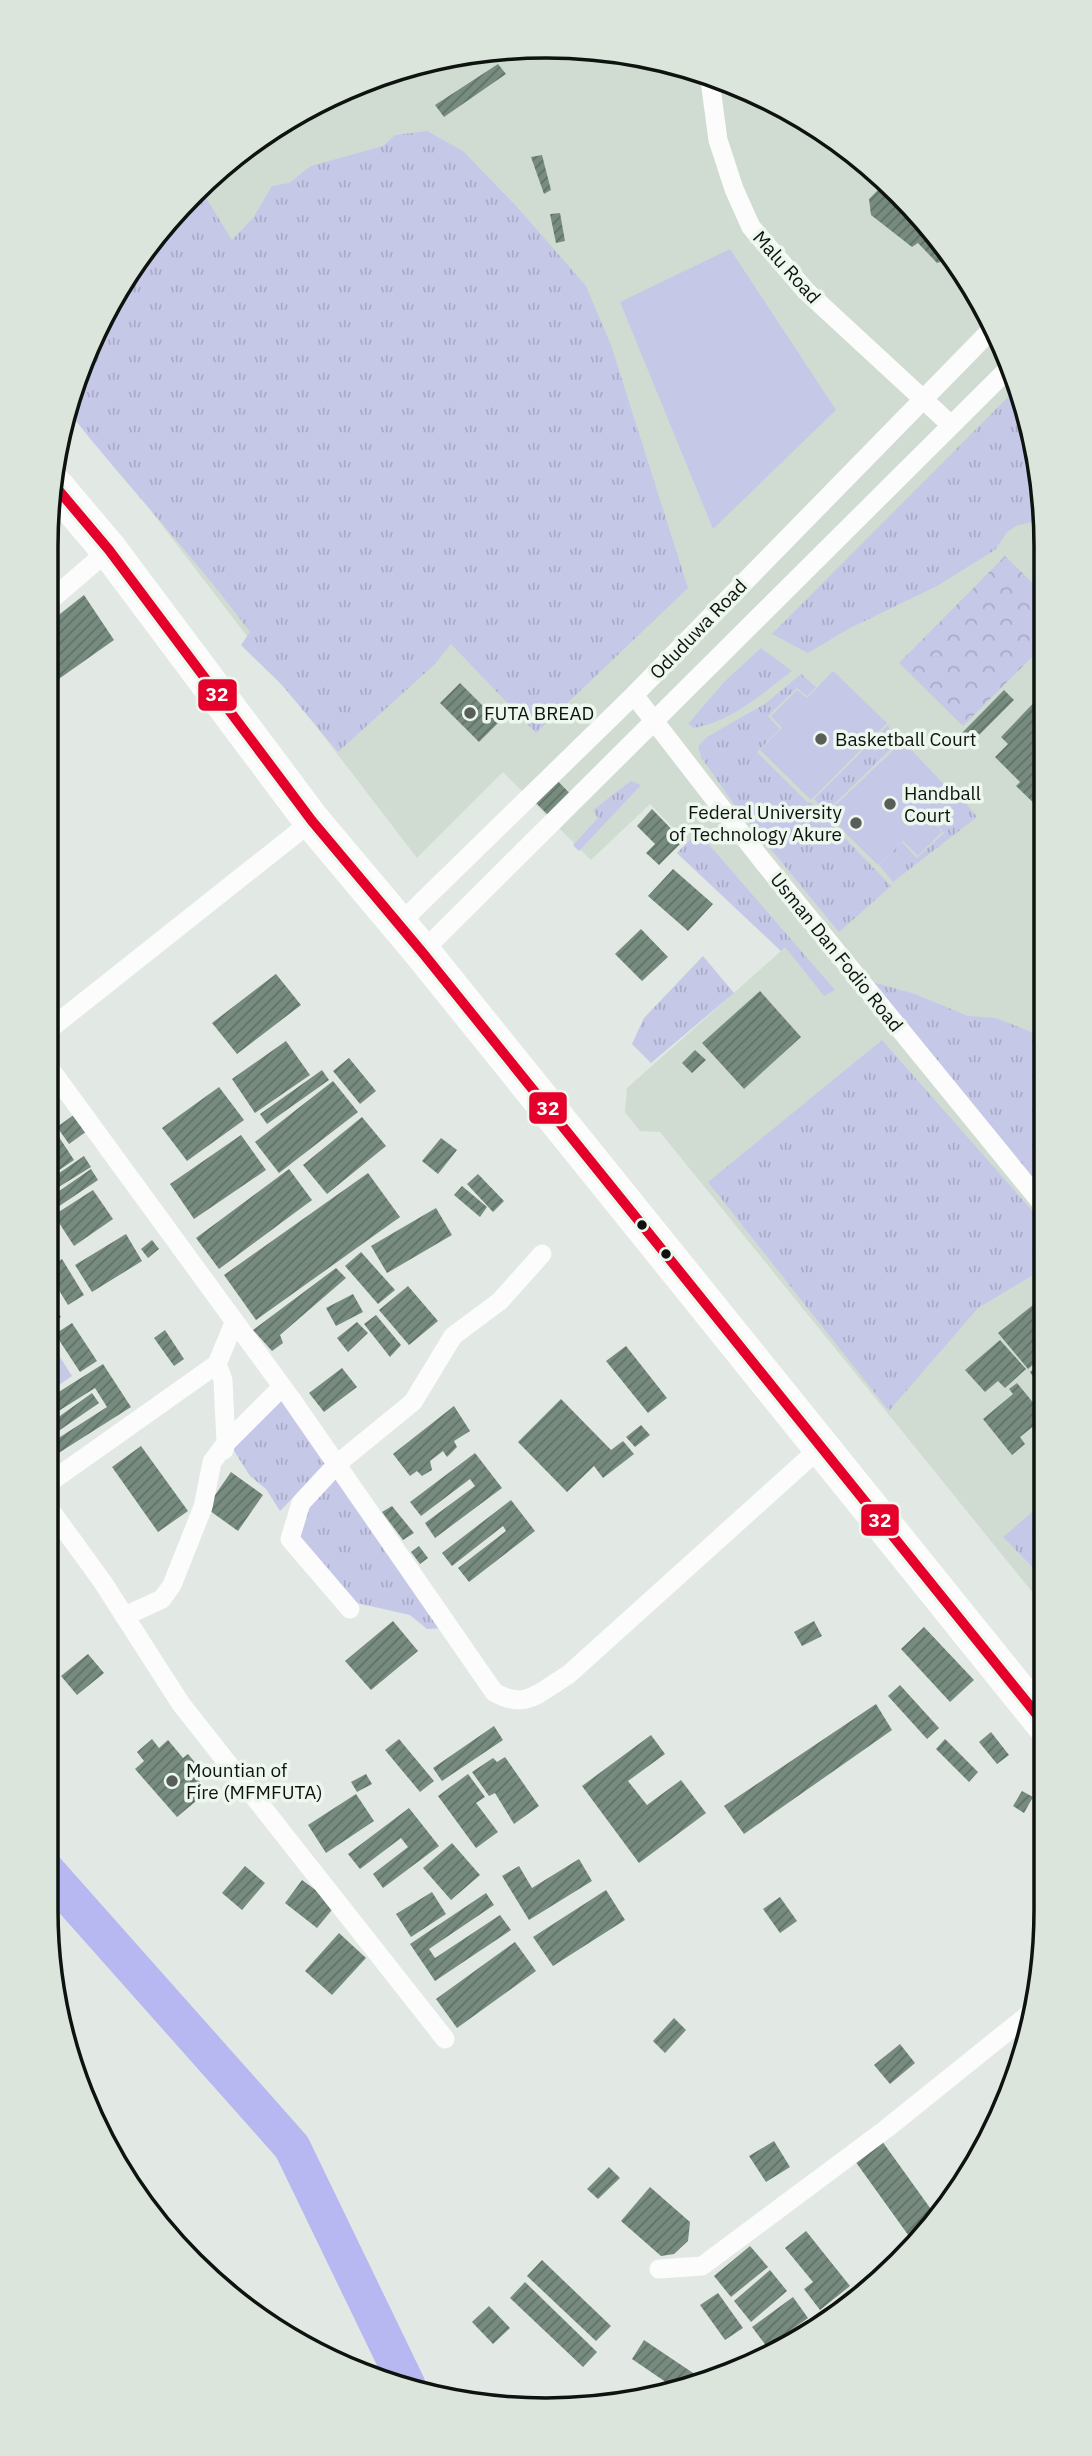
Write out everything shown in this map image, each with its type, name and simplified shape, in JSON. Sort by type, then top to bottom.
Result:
[{"type":"highway","points":[[61,493],[109,550],[312,821],[410,938],[1034,1711]]},
{"type":"street","name":"Malu Road","points":[[711,87],[719,140],[734,189],[751,227],[806,291],[951,425]]},
{"type":"street","name":"Oduduwa Road","points":[[410,938],[476,850],[634,695],[986,335]]},
{"type":"street","points":[[410,938],[498,874],[1003,374]]},
{"type":"street","points":[[58,593],[109,550]]},
{"type":"street","name":"Usman Dan Fodio Road","points":[[634,695],[761,859],[1034,1194]]},
{"type":"street","points":[[58,1022],[312,821]]},
{"type":"street","points":[[476,850],[498,874]]},
{"type":"street","points":[[58,1080],[337,1464],[494,1692],[510,1701],[524,1701],[568,1675],[822,1446]]},
{"type":"street","points":[[349,1609],[290,1539],[301,1503],[337,1464],[413,1402],[453,1336],[500,1301],[542,1254]]},
{"type":"street","points":[[58,1477],[217,1364],[234,1323]]},
{"type":"street","points":[[212,1462],[206,1496],[226,1443],[223,1380],[217,1364]]},
{"type":"street","points":[[125,1616],[162,1599],[173,1585],[203,1507],[212,1462],[226,1443],[282,1387]]},
{"type":"street","points":[[58,1521],[125,1616],[181,1704],[445,2039]]},
{"type":"street","points":[[659,2269],[702,2266],[886,2129],[1022,2020]]},
{"type":"shaded area","name":"Federal University of Technology Akure","points":[[546,58],[641,67],[672,74],[733,95],[790,123],[817,140],[868,179],[913,224],[952,275],[984,330],[1008,389],[1025,451],[1034,546],[1034,1594],[660,1132],[640,1131],[625,1112],[627,1088],[781,951],[677,853],[687,842],[650,804],[591,860],[503,772],[417,858],[76,413],[95,359],[123,302],[140,275],[179,224],[201,201],[224,179],[275,140],[330,108],[359,95],[420,74],[451,67]]},
{"type":"green space","points":[[427,131],[463,151],[517,207],[586,286],[611,345],[688,588],[536,733],[451,644],[435,664],[338,752],[281,684],[241,645],[250,632],[74,419],[95,359],[123,302],[159,249],[205,197],[232,240],[253,218],[272,186],[289,183],[311,166],[383,146],[395,135]]},
{"type":"green space","points":[[730,249],[836,410],[713,529],[620,302]]},
{"type":"green space","points":[[1010,395],[1025,451],[1033,522],[1018,525],[1007,532],[995,550],[937,586],[850,628],[808,653],[772,634]]},
{"type":"green space","points":[[1005,556],[1034,584],[1034,655],[963,726],[899,663]]},
{"type":"green space","points":[[761,648],[792,671],[734,713],[694,728],[688,724],[724,682]]},
{"type":"green space","name":"Basketball Court","points":[[833,671],[887,723],[811,800],[760,750],[782,728],[771,716],[797,690],[807,698]]},
{"type":"green space","points":[[801,674],[816,687],[807,696],[797,688],[768,716],[780,729],[757,752],[810,802],[891,886],[839,932],[736,807],[701,757],[698,746],[707,737],[766,703]]},
{"type":"green space","points":[[888,725],[895,745],[826,812],[814,799]]},
{"type":"green space","name":"Handball Court","points":[[903,741],[953,794],[929,818],[942,832],[918,856],[903,841],[878,865],[826,814]]},
{"type":"green space","points":[[631,781],[641,785],[579,851],[573,845],[598,818],[593,810]]},
{"type":"green space","points":[[956,791],[977,817],[893,882],[879,865],[902,842],[917,858],[944,833],[930,817]]},
{"type":"green space","points":[[698,832],[835,990],[824,996],[785,947],[781,951],[677,853]]},
{"type":"green space","points":[[703,956],[734,993],[651,1063],[632,1044],[644,1018]]},
{"type":"green space","points":[[872,982],[915,994],[968,1016],[996,1018],[1034,1033],[1034,1180]]},
{"type":"green space","points":[[882,1040],[1034,1213],[1034,1275],[978,1308],[889,1411],[708,1182]]},
{"type":"green space","points":[[58,1354],[72,1376],[58,1386]]},
{"type":"green space","points":[[281,1394],[330,1460],[280,1511],[266,1489],[250,1476],[231,1446]]},
{"type":"green space","points":[[335,1471],[444,1628],[427,1629],[410,1615],[352,1602],[293,1536],[305,1505]]},
{"type":"green space","points":[[1034,1510],[1034,1569],[1003,1537]]},
{"type":"building","points":[[498,64],[506,74],[444,117],[435,105]]},
{"type":"building","points":[[542,155],[551,190],[544,194],[531,157]]},
{"type":"building","points":[[879,189],[913,224],[942,261],[937,263],[918,243],[912,247],[871,215],[869,199]]},
{"type":"building","points":[[560,213],[565,241],[556,243],[550,214]]},
{"type":"building","points":[[84,595],[114,640],[58,680],[58,616]]},
{"type":"building","name":"FUTA BREAD","points":[[460,683],[499,722],[479,742],[440,703]]},
{"type":"building","points":[[1004,690],[1014,700],[970,744],[960,735]]},
{"type":"building","points":[[1034,702],[1034,803],[1016,786],[1020,782],[995,757],[1008,744],[1001,737]]},
{"type":"building","points":[[548,771],[581,805],[560,827],[526,793]]},
{"type":"building","points":[[652,809],[683,841],[659,865],[646,853],[655,844],[637,826]]},
{"type":"building","points":[[673,869],[713,904],[688,931],[648,896]]},
{"type":"building","points":[[641,929],[668,957],[642,981],[615,954]]},
{"type":"building","points":[[276,974],[301,1005],[237,1054],[212,1023]]},
{"type":"building","points":[[760,991],[801,1037],[744,1089],[702,1043]]},
{"type":"building","points":[[286,1041],[310,1075],[255,1113],[232,1079]]},
{"type":"building","points":[[695,1050],[706,1060],[692,1073],[682,1063]]},
{"type":"building","points":[[349,1058],[376,1091],[360,1104],[333,1071]]},
{"type":"building","points":[[322,1070],[329,1080],[267,1124],[260,1114]]},
{"type":"building","points":[[333,1081],[358,1112],[279,1173],[255,1142]]},
{"type":"building","points":[[219,1087],[244,1120],[187,1161],[162,1128]]},
{"type":"building","points":[[75,1114],[87,1131],[69,1144],[58,1126]]},
{"type":"building","points":[[362,1117],[386,1146],[327,1194],[303,1165]]},
{"type":"building","points":[[241,1135],[266,1170],[194,1219],[170,1184]]},
{"type":"building","points":[[58,1136],[74,1160],[58,1171]]},
{"type":"building","points":[[441,1138],[457,1150],[438,1174],[422,1161]]},
{"type":"building","points":[[84,1156],[91,1167],[58,1188],[58,1174]]},
{"type":"building","points":[[91,1169],[98,1180],[58,1207],[58,1192]]},
{"type":"building","points":[[289,1169],[312,1200],[219,1269],[196,1238]]},
{"type":"building","points":[[368,1173],[400,1217],[256,1320],[224,1275]]},
{"type":"building","points":[[478,1174],[504,1201],[493,1212],[467,1184]]},
{"type":"building","points":[[462,1186],[487,1207],[480,1217],[454,1195]]},
{"type":"building","points":[[93,1190],[113,1219],[74,1246],[58,1221],[58,1212]]},
{"type":"building","points":[[436,1208],[452,1235],[387,1273],[371,1246]]},
{"type":"building","points":[[126,1234],[142,1261],[92,1292],[75,1265]]},
{"type":"building","points":[[152,1240],[159,1249],[148,1258],[141,1249]]},
{"type":"building","points":[[361,1252],[395,1290],[378,1304],[345,1266]]},
{"type":"building","points":[[62,1259],[84,1295],[68,1305],[58,1289],[58,1262]]},
{"type":"building","points":[[336,1268],[346,1278],[280,1335],[283,1343],[272,1351],[253,1330]]},
{"type":"building","points":[[408,1286],[438,1321],[409,1345],[379,1310]]},
{"type":"building","points":[[353,1294],[363,1312],[336,1326],[326,1308]]},
{"type":"building","points":[[1033,1305],[1034,1364],[1028,1369],[998,1333]]},
{"type":"building","points":[[376,1315],[401,1345],[390,1357],[364,1324]]},
{"type":"building","points":[[357,1322],[368,1333],[348,1352],[337,1338]]},
{"type":"building","points":[[72,1323],[97,1361],[80,1372],[58,1339],[58,1332]]},
{"type":"building","points":[[165,1330],[184,1359],[174,1366],[154,1338]]},
{"type":"building","points":[[1000,1340],[1026,1369],[1005,1388],[998,1381],[985,1392],[965,1370]]},
{"type":"building","points":[[626,1346],[667,1398],[648,1413],[606,1361]]},
{"type":"building","points":[[103,1364],[131,1407],[58,1453],[58,1438],[107,1407],[95,1388],[58,1411],[58,1392]]},
{"type":"building","points":[[342,1368],[357,1387],[324,1412],[309,1393]]},
{"type":"building","points":[[1017,1383],[1034,1404],[1034,1426],[1020,1437],[1025,1444],[1012,1455],[983,1419],[1013,1394],[1009,1389]]},
{"type":"building","points":[[92,1393],[99,1403],[58,1431],[58,1417]]},
{"type":"building","points":[[561,1399],[611,1450],[623,1441],[634,1454],[603,1478],[594,1466],[567,1492],[518,1442]]},
{"type":"building","points":[[454,1406],[470,1431],[454,1441],[457,1447],[447,1457],[443,1451],[430,1461],[432,1470],[422,1476],[417,1471],[410,1476],[393,1454]]},
{"type":"building","points":[[641,1425],[650,1435],[635,1447],[626,1437]]},
{"type":"building","points":[[141,1446],[188,1511],[158,1532],[112,1467]]},
{"type":"building","points":[[475,1453],[502,1488],[435,1538],[425,1523],[475,1486],[470,1479],[421,1516],[410,1502]]},
{"type":"building","points":[[231,1472],[263,1495],[238,1531],[206,1508]]},
{"type":"building","points":[[511,1500],[535,1531],[469,1582],[458,1568],[506,1531],[503,1526],[452,1566],[442,1553]]},
{"type":"building","points":[[392,1506],[414,1533],[403,1540],[382,1512]]},
{"type":"building","points":[[419,1546],[428,1558],[420,1564],[411,1552]]},
{"type":"building","points":[[393,1621],[418,1651],[371,1690],[345,1661]]},
{"type":"building","points":[[814,1621],[822,1636],[802,1646],[794,1632]]},
{"type":"building","points":[[924,1627],[974,1680],[950,1702],[901,1649]]},
{"type":"building","points":[[88,1654],[104,1673],[77,1695],[61,1676]]},
{"type":"building","points":[[900,1685],[939,1728],[927,1739],[888,1696]]},
{"type":"building","points":[[876,1704],[892,1730],[744,1834],[724,1806]]},
{"type":"building","points":[[494,1726],[503,1740],[442,1781],[433,1768]]},
{"type":"building","points":[[991,1732],[1009,1755],[997,1764],[979,1742]]},
{"type":"building","points":[[651,1735],[665,1754],[628,1781],[647,1805],[681,1780],[706,1813],[639,1863],[582,1786]]},
{"type":"building","name":"Mountian of Fire (MFMFUTA)","points":[[152,1739],[159,1748],[168,1740],[183,1758],[188,1754],[197,1765],[190,1770],[208,1791],[177,1817],[135,1769],[144,1761],[137,1752]]},
{"type":"building","points":[[399,1739],[434,1781],[420,1792],[385,1750]]},
{"type":"building","points":[[945,1739],[978,1772],[969,1782],[936,1749]]},
{"type":"building","points":[[505,1757],[539,1806],[514,1824],[495,1793],[489,1796],[472,1772],[493,1758],[497,1762]]},
{"type":"building","points":[[366,1774],[372,1784],[357,1792],[351,1782]]},
{"type":"building","points":[[468,1774],[485,1797],[476,1803],[498,1832],[476,1848],[438,1796]]},
{"type":"building","points":[[1022,1791],[1033,1797],[1024,1813],[1013,1806]]},
{"type":"building","points":[[356,1794],[374,1821],[326,1853],[308,1825]]},
{"type":"building","points":[[409,1808],[439,1846],[383,1888],[373,1874],[408,1847],[401,1838],[360,1869],[348,1854]]},
{"type":"building","points":[[452,1843],[480,1875],[451,1900],[423,1868]]},
{"type":"building","points":[[579,1859],[592,1881],[529,1920],[502,1876],[519,1866],[532,1888]]},
{"type":"building","points":[[245,1866],[265,1883],[242,1910],[222,1893]]},
{"type":"building","points":[[302,1880],[336,1905],[317,1928],[285,1903]]},
{"type":"building","points":[[606,1890],[625,1920],[553,1966],[533,1937]]},
{"type":"building","points":[[432,1892],[446,1914],[411,1937],[396,1914]]},
{"type":"building","points":[[486,1893],[494,1905],[429,1949],[435,1958],[500,1915],[511,1930],[435,1981],[410,1944]]},
{"type":"building","points":[[780,1897],[797,1921],[780,1933],[763,1909]]},
{"type":"building","points":[[339,1933],[366,1958],[332,1995],[305,1971]]},
{"type":"building","points":[[515,1942],[536,1971],[457,2028],[436,1999]]},
{"type":"building","points":[[674,2018],[686,2030],[665,2053],[653,2041]]},
{"type":"building","points":[[900,2044],[915,2063],[890,2084],[874,2065]]},
{"type":"building","points":[[774,2141],[790,2167],[766,2182],[749,2156]]},
{"type":"building","points":[[882,2141],[931,2209],[909,2236],[855,2161]]},
{"type":"building","points":[[609,2167],[620,2178],[598,2199],[587,2189]]},
{"type":"building","points":[[650,2187],[690,2222],[688,2241],[674,2254],[661,2256],[621,2221]]},
{"type":"building","points":[[806,2231],[850,2286],[820,2310],[804,2289],[813,2282],[785,2248]]},
{"type":"building","points":[[750,2246],[768,2267],[731,2297],[714,2276]]},
{"type":"building","points":[[542,2260],[611,2326],[596,2341],[527,2276]]},
{"type":"building","points":[[770,2270],[787,2291],[751,2322],[734,2301]]},
{"type":"building","points":[[525,2282],[597,2352],[583,2367],[510,2298]]},
{"type":"building","points":[[718,2293],[743,2328],[725,2340],[700,2305]]},
{"type":"building","points":[[793,2297],[808,2318],[766,2346],[752,2327]]},
{"type":"building","points":[[489,2306],[510,2328],[493,2344],[472,2322]]},
{"type":"building","points":[[644,2340],[695,2374],[667,2383],[632,2359]]},
{"type":"waterway","points":[[58,1884],[292,2147],[403,2376]]},
{"type":"transit line","name":"32","points":[[61,493],[109,550],[312,821],[422,952],[1034,1711]]},
{"type":"place","name":"FUTA BREAD","points":[[470,713]]},
{"type":"place","name":"Basketball Court","points":[[821,739]]},
{"type":"place","name":"Handball Court","points":[[890,804]]},
{"type":"place","name":"Federal University of Technology Akure","points":[[856,823]]},
{"type":"place","name":"Mountian of Fire (MFMFUTA)","points":[[172,1781]]}]
